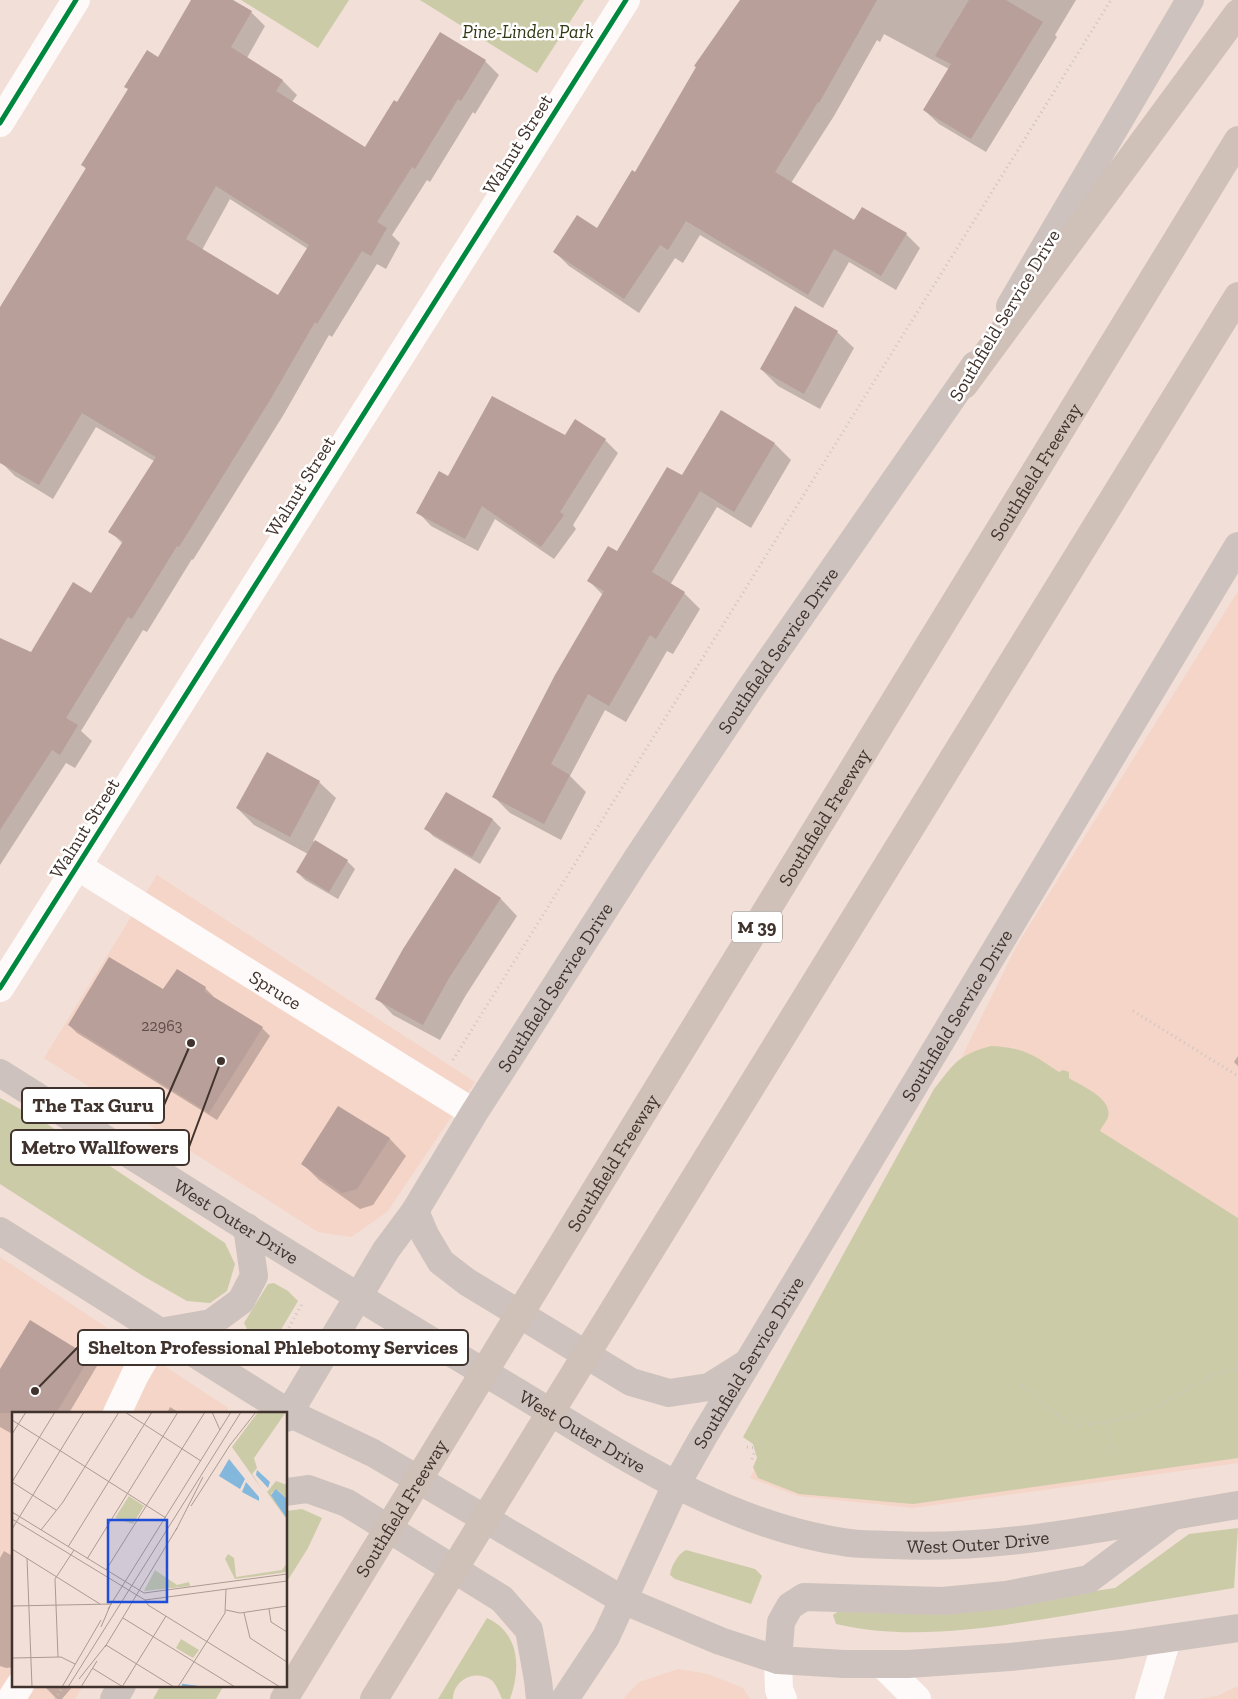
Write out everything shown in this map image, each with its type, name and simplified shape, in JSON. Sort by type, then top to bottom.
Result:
[{"type":"highway","points":[[964,385],[1238,13]]},
{"type":"highway","name":"Southfield Freeway","points":[[284,1699],[1238,140]]},
{"type":"highway","points":[[374,1699],[1238,296]]},
{"type":"main road","name":"Southfield Service Drive","points":[[288,1413],[386,1250],[415,1211],[474,1113],[638,857],[750,689],[964,385],[1190,0]]},
{"type":"main road","name":"Southfield Service Drive","points":[[565,1699],[606,1637],[676,1485],[1238,546]]},
{"type":"main road","name":"West Outer Drive","points":[[0,1073],[432,1342],[676,1485],[770,1526],[844,1543],[929,1547],[1010,1541],[1238,1505]]},
{"type":"main road","points":[[415,1211],[425,1235],[441,1262],[467,1282],[631,1382],[669,1393],[709,1387],[752,1359]]},
{"type":"main road","points":[[160,1332],[211,1323],[241,1301],[254,1276],[248,1227]]},
{"type":"main road","points":[[0,1231],[282,1412]]},
{"type":"main road","points":[[288,1415],[373,1454],[624,1600],[720,1641],[778,1660],[882,1664],[1010,1657],[1166,1639],[1238,1628]]},
{"type":"main road","points":[[288,1492],[308,1489],[347,1503],[502,1599],[529,1630],[540,1699]]},
{"type":"main road","points":[[778,1660],[782,1622],[790,1606],[804,1598],[942,1601],[1006,1595],[1089,1579],[1174,1515]]},
{"type":"main road","points":[[114,1699],[121,1686]]},
{"type":"street","points":[[0,123],[76,0]]},
{"type":"street","name":"Walnut Street","points":[[0,988],[626,0]]},
{"type":"street","name":"Spruce","points":[[77,866],[474,1113]]},
{"type":"street","points":[[117,1412],[135,1374],[160,1332]]},
{"type":"street","points":[[1149,1699],[1166,1639]]},
{"type":"street","points":[[778,1660],[779,1690],[783,1699]]},
{"type":"street","points":[[882,1664],[917,1699]]},
{"type":"street","points":[[11,1699],[19,1686]]},
{"type":"path","points":[[449,1067],[1111,0]]},
{"type":"path","points":[[1133,1012],[1238,1076]]},
{"type":"path","points":[[279,1345],[302,1304]]},
{"type":"path","points":[[1022,1385],[1059,1417],[1073,1425],[1106,1422],[1131,1417],[1158,1406],[1201,1380],[1238,1368]]},
{"type":"path","points":[[1106,1422],[1113,1454]]},
{"type":"path","points":[[747,1447],[756,1448],[751,1462]]},
{"type":"path","points":[[55,1699],[63,1686]]},
{"type":"shaded area","points":[[1238,591],[1238,1463],[913,1508],[798,1496],[750,1478],[803,1379],[1017,945]]},
{"type":"shaded area","points":[[157,875],[475,1082],[387,1212],[351,1237],[318,1232],[44,1058]]},
{"type":"shaded area","points":[[0,1257],[228,1408],[228,1412],[12,1412],[12,1686],[82,1686],[75,1699],[0,1699]]},
{"type":"shaded area","points":[[678,1669],[708,1674],[743,1688],[750,1699],[623,1699],[639,1682]]},
{"type":"shaded area","points":[[1238,1686],[1238,1699],[1196,1699],[1217,1696]]},
{"type":"green space","points":[[241,0],[349,0],[318,48]]},
{"type":"green space","name":"Pine-Linden Park","points":[[420,0],[584,0],[537,73]]},
{"type":"green space","points":[[991,1046],[1020,1050],[1035,1056],[1059,1072],[1063,1070],[1069,1072],[1069,1078],[1095,1093],[1106,1104],[1108,1117],[1100,1131],[1238,1218],[1238,1458],[913,1504],[799,1494],[758,1478],[753,1467],[757,1458],[753,1444],[743,1437],[934,1089],[947,1072],[963,1057]]},
{"type":"green space","points":[[0,1098],[44,1122],[225,1243],[235,1264],[227,1291],[210,1303],[187,1301],[143,1276],[0,1184]]},
{"type":"green space","points":[[274,1283],[288,1291],[298,1301],[273,1343],[247,1329],[244,1323],[268,1284]]},
{"type":"green space","points":[[302,1509],[322,1518],[308,1548],[288,1580],[288,1511]]},
{"type":"green space","points":[[1238,1528],[1234,1588],[1011,1624],[953,1631],[894,1632],[865,1629],[836,1624],[833,1615],[840,1610],[989,1606],[1115,1588],[1189,1534]]},
{"type":"green space","points":[[686,1550],[755,1569],[762,1576],[751,1604],[675,1579],[670,1575],[675,1561]]},
{"type":"green space","points":[[487,1618],[498,1625],[512,1642],[515,1653],[516,1676],[510,1699],[502,1699],[490,1679],[477,1675],[460,1682],[456,1687],[453,1699],[438,1699]]},
{"type":"green space","points":[[160,1686],[223,1686],[216,1699],[153,1699]]},
{"type":"building","points":[[191,0],[233,0],[252,11],[231,47],[283,80],[276,91],[365,147],[394,100],[397,102],[440,32],[486,60],[461,101],[458,99],[415,169],[412,167],[377,222],[387,228],[371,256],[362,251],[317,324],[315,322],[270,400],[179,547],[177,546],[132,619],[128,617],[66,718],[78,725],[60,755],[52,750],[0,830],[0,638],[31,652],[73,582],[91,593],[123,541],[108,532],[156,457],[82,413],[39,485],[0,463],[0,307],[86,168],[81,165],[128,89],[124,87],[147,50],[158,57]],"holes":[[[216,186],[309,245],[278,295],[186,239]]]},
{"type":"building","points":[[740,0],[877,0],[819,103],[775,172],[854,220],[862,207],[907,233],[881,276],[834,249],[808,295],[686,221],[668,250],[660,245],[624,299],[553,252],[577,215],[597,228],[632,170],[635,172],[696,67],[694,66]]},
{"type":"building","points":[[969,0],[1006,0],[1043,22],[971,139],[923,110],[951,64],[935,56]]},
{"type":"building","points":[[795,306],[838,331],[804,394],[760,369]]},
{"type":"building","points":[[492,396],[565,435],[575,419],[606,439],[560,512],[564,515],[541,547],[482,506],[465,539],[416,513],[439,471],[448,476]]},
{"type":"building","points":[[721,410],[775,443],[734,512],[700,491],[652,572],[685,592],[656,639],[650,635],[609,706],[588,694],[551,764],[570,775],[544,824],[492,797],[555,675],[604,591],[587,581],[608,546],[617,551],[667,467],[682,475]]},
{"type":"building","points":[[267,752],[320,781],[290,837],[236,808]]},
{"type":"building","points":[[446,792],[493,819],[472,857],[424,829]]},
{"type":"building","points":[[315,840],[348,860],[329,892],[296,872]]},
{"type":"building","points":[[455,868],[501,898],[449,978],[423,1025],[375,999],[403,949]]},
{"type":"building","points":[[109,957],[163,989],[177,969],[206,987],[204,991],[263,1027],[209,1113],[68,1025]]},
{"type":"building","points":[[338,1106],[390,1138],[357,1189],[342,1193],[301,1164]]},
{"type":"building","points":[[30,1320],[90,1357],[57,1412],[0,1413],[0,1369]]},
{"type":"cycle path","points":[[0,123],[76,0]]},
{"type":"cycle path","points":[[0,988],[626,0]]},
{"type":"place","name":"The Tax Guru","points":[[191,1043]]},
{"type":"place","name":"Metro Wallfowers","points":[[221,1061]]},
{"type":"place","name":"Shelton Professional Phlebotomy Services","points":[[35,1391]]}]
